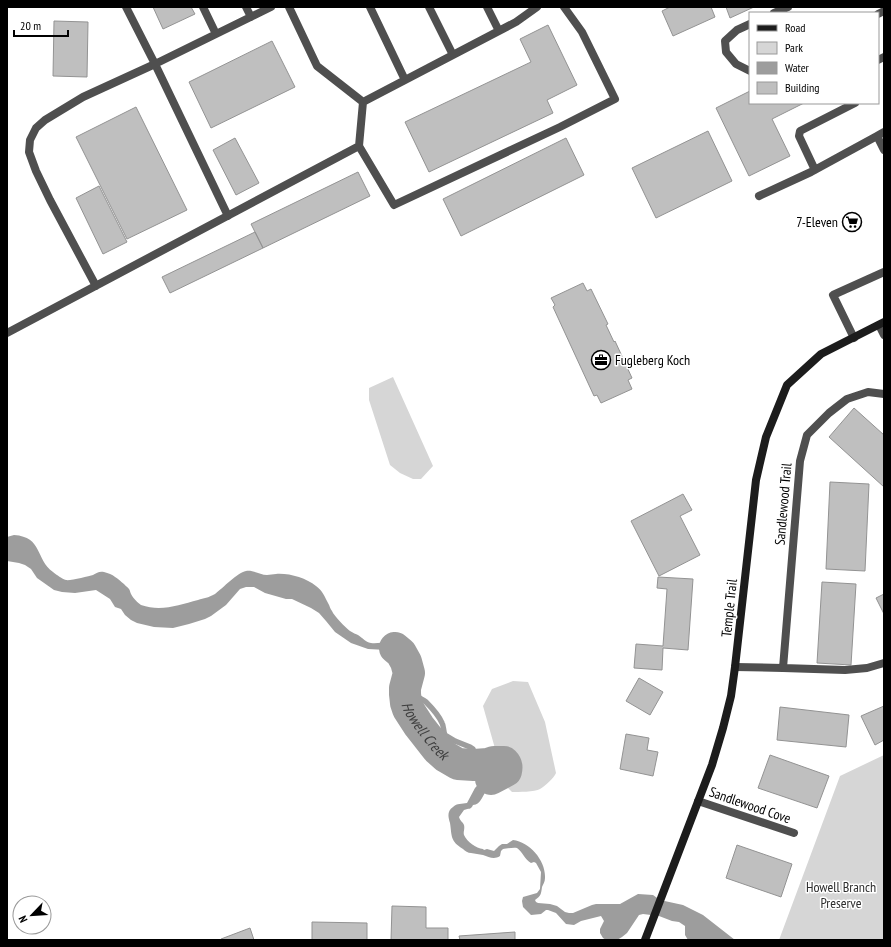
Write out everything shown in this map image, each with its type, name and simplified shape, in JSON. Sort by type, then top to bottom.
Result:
[{"type":"street","name":"Temple Trail","points":[[645,940],[712,765],[724,728],[731,696],[735,667],[756,480],[766,438],[787,385],[821,354],[882,324]]},
{"type":"lane","points":[[126,7],[228,216]]},
{"type":"lane","points":[[203,7],[216,34]]},
{"type":"lane","points":[[246,7],[251,17]]},
{"type":"lane","points":[[96,286],[36,171],[29,152],[30,140],[36,128],[45,120],[83,97],[155,64],[271,7]]},
{"type":"lane","points":[[289,7],[317,66],[363,102]]},
{"type":"lane","points":[[370,7],[405,80]]},
{"type":"lane","points":[[429,7],[453,55]]},
{"type":"lane","points":[[487,7],[499,31]]},
{"type":"lane","points":[[363,102],[516,22],[537,7]]},
{"type":"lane","points":[[363,102],[359,146],[394,205],[560,127],[615,99],[582,32],[564,7]]},
{"type":"lane","points":[[776,12],[788,7]]},
{"type":"lane","points":[[749,24],[737,30],[725,41],[726,52],[736,64],[749,70]]},
{"type":"lane","points":[[815,170],[798,136],[800,131],[853,104]]},
{"type":"lane","points":[[759,196],[815,170],[880,134],[884,150]]},
{"type":"lane","points":[[7,333],[359,146]]},
{"type":"lane","points":[[854,338],[833,295],[884,272]]},
{"type":"lane","points":[[882,324],[884,336]]},
{"type":"lane","name":"Sandlewood Trail","points":[[783,668],[800,461],[808,435],[829,413],[847,399],[868,392],[884,394]]},
{"type":"lane","points":[[735,667],[845,670],[867,668],[884,663]]},
{"type":"lane","name":"Sandlewood Cove","points":[[698,801],[794,834]]},
{"type":"green space","points":[[393,377],[433,466],[421,479],[413,479],[400,473],[390,465],[369,400],[369,388]]},
{"type":"green space","points":[[513,681],[528,682],[545,722],[556,773],[544,786],[534,791],[512,792],[508,788],[513,783],[514,757],[496,752],[483,706],[492,689]]},
{"type":"green space","name":"Howell Branch Preserve","points":[[884,755],[884,940],[779,940],[840,776]]},
{"type":"water","points":[[14,535],[30,540],[38,549],[47,567],[63,579],[71,580],[93,575],[99,572],[107,573],[115,577],[128,588],[133,597],[141,605],[148,607],[170,607],[208,597],[215,594],[242,572],[246,571],[252,571],[264,575],[286,574],[302,578],[312,583],[320,590],[333,613],[350,631],[369,642],[391,642],[398,644],[409,661],[414,677],[414,685],[404,687],[404,679],[397,654],[387,650],[368,649],[351,643],[335,632],[319,613],[311,608],[292,599],[286,599],[265,593],[254,587],[240,589],[226,605],[211,616],[189,624],[173,628],[154,627],[137,623],[125,615],[121,609],[115,607],[110,599],[96,590],[75,593],[54,590],[37,578],[31,569],[25,565],[7,561],[7,537]]},
{"type":"water","points":[[498,753],[512,756],[519,760],[521,768],[518,777],[511,785],[503,789],[502,785],[494,783],[488,788],[482,799],[476,805],[464,810],[459,817],[464,825],[465,838],[472,844],[484,850],[487,849],[494,851],[502,844],[507,844],[513,840],[525,844],[536,853],[543,865],[545,878],[540,895],[535,900],[536,902],[557,906],[565,912],[573,913],[596,904],[620,904],[638,894],[653,895],[660,900],[683,905],[703,915],[735,940],[688,940],[685,935],[685,926],[679,922],[659,916],[643,914],[639,915],[627,933],[622,937],[617,940],[606,940],[600,933],[600,929],[604,921],[601,916],[581,921],[574,925],[566,924],[556,913],[548,910],[541,914],[531,915],[523,907],[522,901],[523,897],[537,893],[540,889],[541,872],[536,863],[529,862],[517,848],[503,849],[500,856],[496,858],[469,853],[454,841],[448,816],[450,810],[456,805],[467,803],[475,788],[484,778],[496,772],[502,766],[500,764],[488,766],[491,761],[489,760],[489,757]]},
{"type":"building","points":[[153,7],[191,7],[195,14],[163,29]]},
{"type":"building","points":[[670,7],[711,7],[715,17],[673,36],[662,11]]},
{"type":"building","points":[[726,7],[754,7],[730,18]]},
{"type":"building","points":[[54,21],[88,22],[87,77],[53,76]]},
{"type":"building","points":[[548,25],[577,85],[547,100],[553,113],[429,172],[405,122],[531,62],[520,39]]},
{"type":"building","points":[[272,41],[295,87],[211,128],[189,82]]},
{"type":"building","points":[[749,92],[749,104],[802,104],[772,119],[790,156],[749,176],[716,108]]},
{"type":"building","points":[[136,107],[187,210],[127,239],[76,137]]},
{"type":"building","points":[[708,131],[732,181],[656,218],[632,168]]},
{"type":"building","points":[[235,138],[259,183],[236,195],[213,150]]},
{"type":"building","points":[[566,138],[584,175],[461,236],[443,199]]},
{"type":"building","points":[[358,172],[370,196],[263,248],[251,224]]},
{"type":"building","points":[[99,186],[127,242],[103,254],[76,198]]},
{"type":"building","points":[[255,232],[263,248],[170,293],[162,277]]},
{"type":"building","name":"Fugleberg Koch","points":[[583,283],[587,291],[591,289],[608,324],[606,325],[632,378],[628,380],[632,389],[601,403],[597,395],[594,396],[553,307],[555,305],[551,298]]},
{"type":"building","points":[[854,408],[884,435],[884,487],[829,437]]},
{"type":"building","points":[[830,482],[869,484],[865,571],[826,569]]},
{"type":"building","points":[[683,494],[692,510],[680,516],[700,555],[659,576],[631,521]]},
{"type":"building","points":[[658,577],[693,579],[688,650],[663,648],[662,670],[634,668],[636,644],[663,646],[667,589],[657,588]]},
{"type":"building","points":[[822,582],[856,584],[851,665],[817,663]]},
{"type":"building","points":[[884,594],[884,614],[876,598]]},
{"type":"building","points":[[639,678],[663,692],[650,715],[626,701]]},
{"type":"building","points":[[884,706],[884,740],[875,745],[861,716]]},
{"type":"building","points":[[780,707],[849,715],[846,747],[777,740]]},
{"type":"building","points":[[626,734],[649,738],[647,750],[658,752],[653,776],[620,769]]},
{"type":"building","points":[[770,755],[829,776],[817,808],[758,788]]},
{"type":"building","points":[[737,845],[792,864],[781,897],[726,878]]},
{"type":"building","points":[[392,906],[426,907],[426,928],[448,928],[448,940],[391,940]]},
{"type":"building","points":[[312,922],[367,923],[367,940],[312,940]]},
{"type":"building","points":[[250,928],[254,940],[221,939]]},
{"type":"building","points":[[515,932],[515,940],[460,940],[459,936]]},
{"type":"waterway","name":"Howell Creek","points":[[395,648],[401,653],[406,662],[409,673],[405,688],[406,703],[408,709],[419,726],[437,749],[446,757],[458,764],[474,765],[504,762],[506,764],[506,771],[491,779]]},
{"type":"waterway","points":[[411,677],[411,687],[413,692],[416,696],[426,702],[441,720],[445,735],[473,749],[472,753],[475,756],[489,759],[494,762]]},
{"type":"place","name":"7-Eleven","points":[[852,222]]},
{"type":"place","name":"Fugleberg Koch","points":[[601,360]]}]
